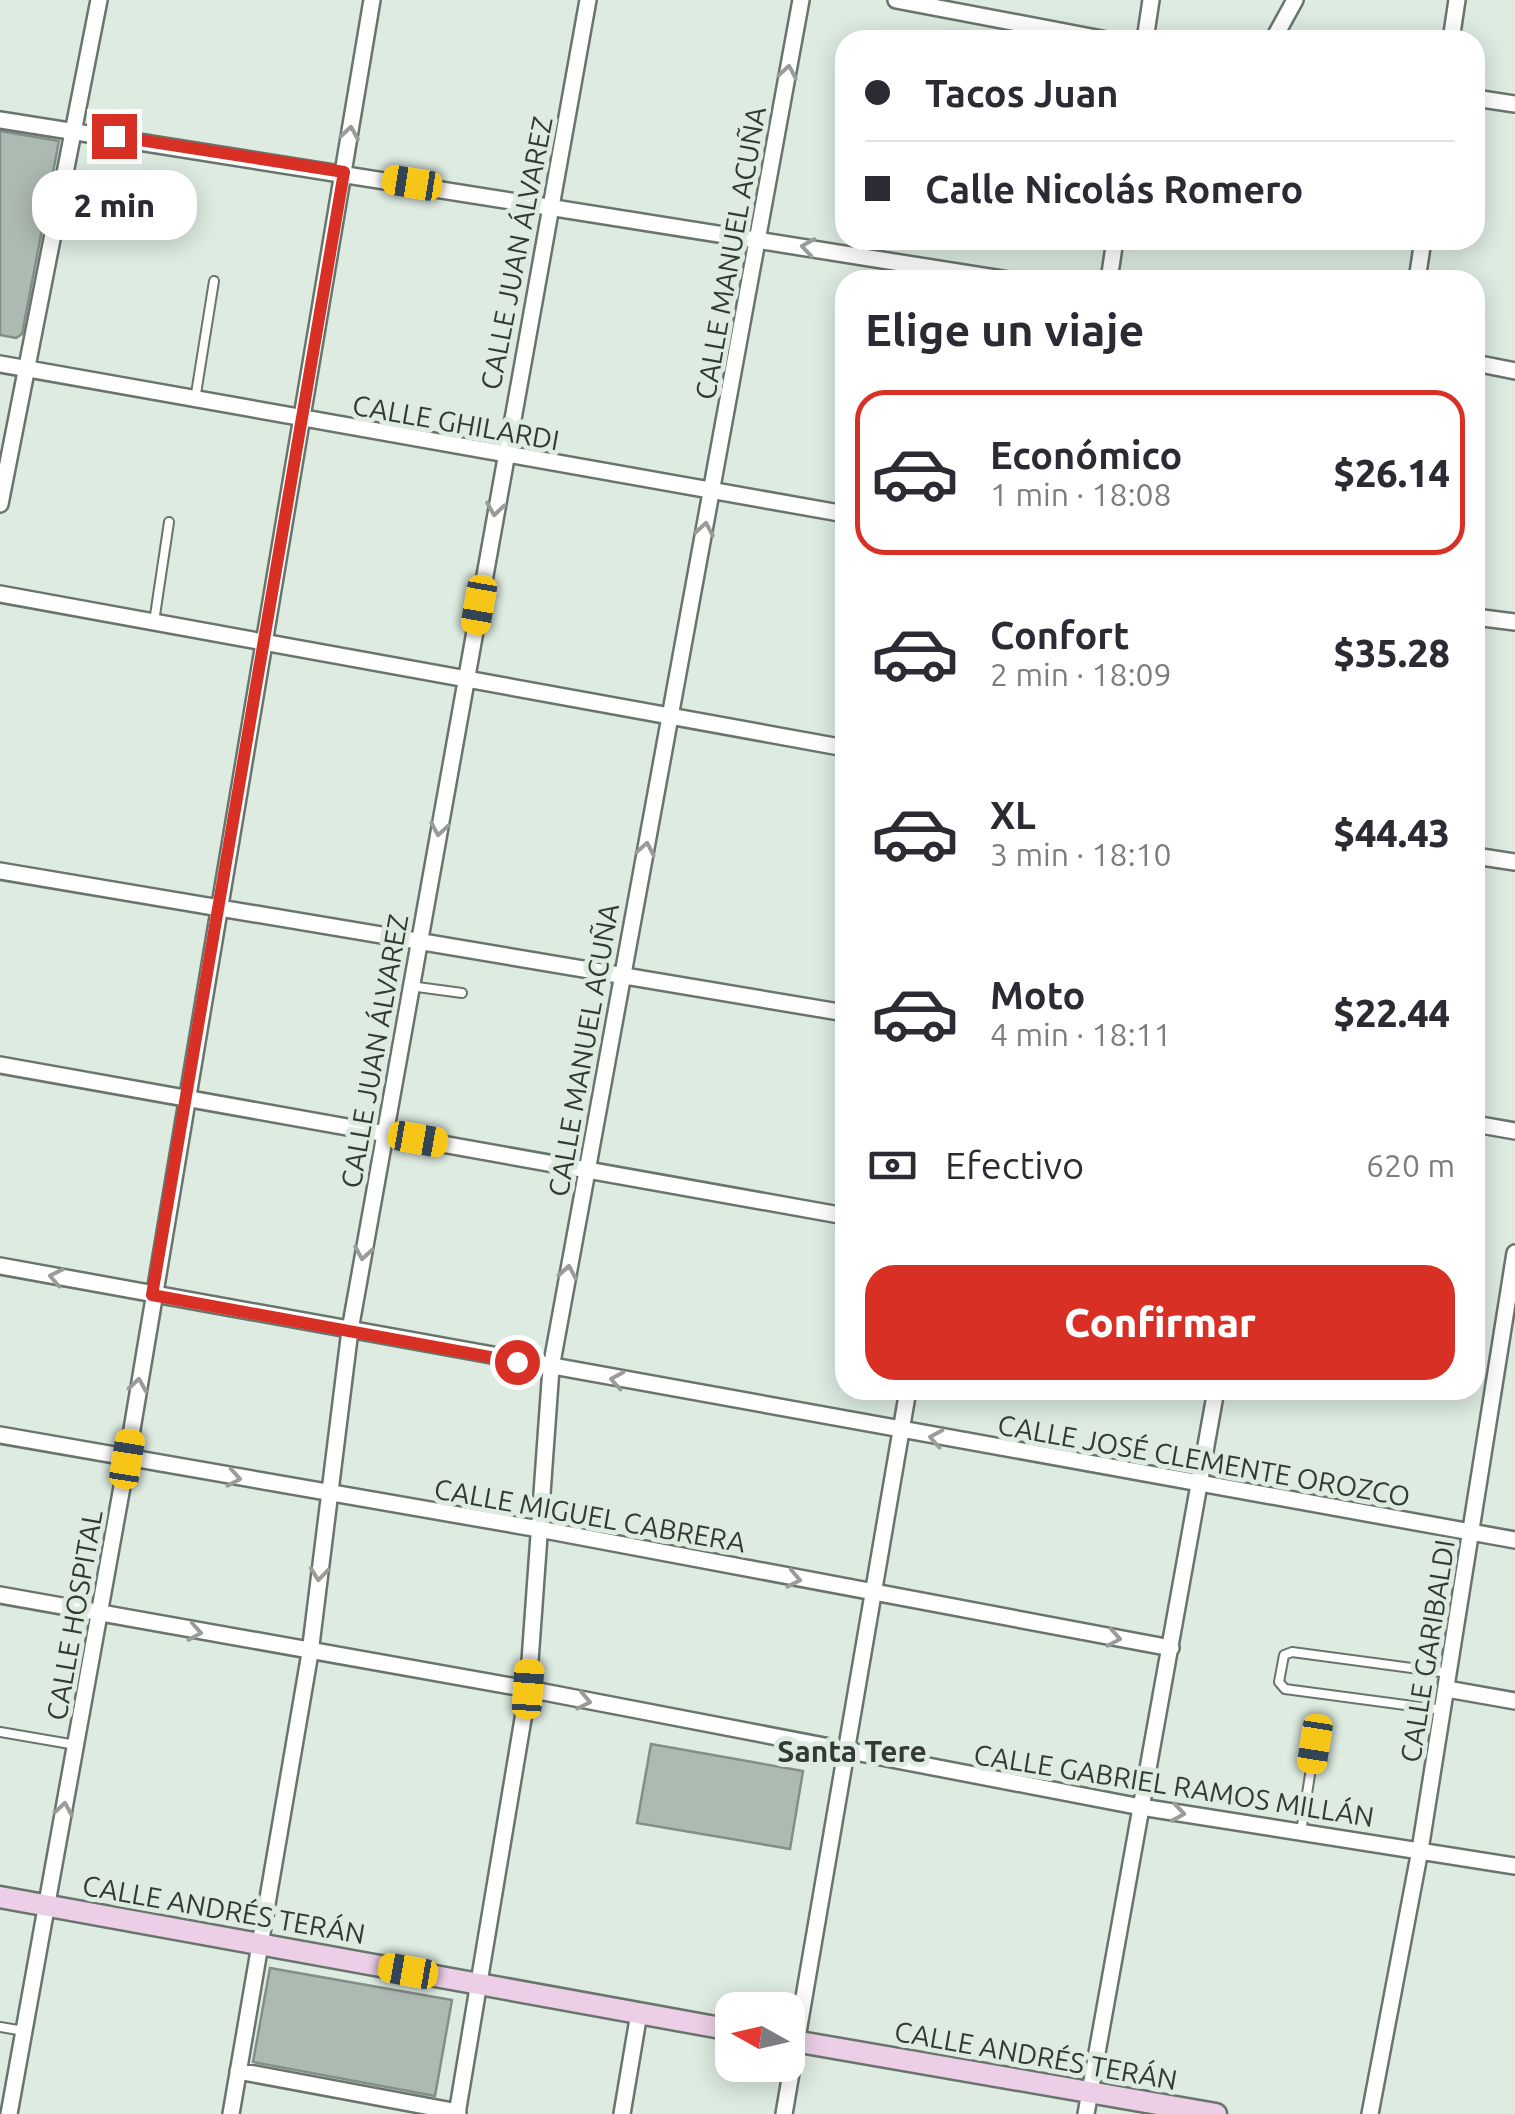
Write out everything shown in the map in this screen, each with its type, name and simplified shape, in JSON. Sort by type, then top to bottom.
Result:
[{"type":"street","points":[[0,504],[99,0]]},
{"type":"street","name":"CALLE HOSPITAL","points":[[10,2114],[127,1459],[184,1096],[372,0]]},
{"type":"street","name":"CALLE JUAN ÁLVAREZ","points":[[231,2114],[310,1653],[350,1330],[503,456],[588,0]]},
{"type":"street","name":"CALLE MANUEL ACUÑA","points":[[457,2113],[528,1689],[551,1368],[802,0]]},
{"type":"street","points":[[896,0],[1054,30]]},
{"type":"street","points":[[1146,30],[1151,0]]},
{"type":"street","points":[[1278,30],[1295,0]]},
{"type":"street","points":[[1452,30],[1457,0]]},
{"type":"street","points":[[1485,100],[1515,104]]},
{"type":"street","points":[[0,120],[947,270]]},
{"type":"street","name":"CALLE GHILARDI","points":[[0,364],[835,512]]},
{"type":"street","points":[[1485,365],[1515,370]]},
{"type":"street","points":[[0,594],[835,746]]},
{"type":"street","points":[[1485,618],[1515,622]]},
{"type":"street","points":[[1485,858],[1515,862]]},
{"type":"street","points":[[0,871],[218,904],[835,1011]]},
{"type":"street","points":[[0,1065],[835,1214]]},
{"type":"street","points":[[1485,1126],[1515,1131]]},
{"type":"street","name":"CALLE GARIBALDI","points":[[1370,2114],[1420,1850],[1515,1252]]},
{"type":"street","name":"CALLE JOSÉ CLEMENTE OROZCO","points":[[0,1266],[1515,1540]]},
{"type":"street","points":[[801,1992],[906,1400]]},
{"type":"street","points":[[1088,2103],[1214,1400]]},
{"type":"street","name":"CALLE MIGUEL CABRERA","points":[[0,1434],[540,1529],[1171,1648]]},
{"type":"street","name":"CALLE GABRIEL RAMOS MILLÁN","points":[[0,1595],[528,1689],[846,1754],[1141,1808],[1515,1866]]},
{"type":"street","points":[[1448,1681],[1515,1701]]},
{"type":"street","name":"CALLE ANDRÉS TERÁN","points":[[0,1897],[715,2027]]},
{"type":"street","points":[[622,2114],[639,2013]]},
{"type":"street","name":"CALLE ANDRÉS TERÁN","points":[[805,2044],[1088,2103],[1216,2114]]},
{"type":"street","points":[[238,2071],[457,2113]]},
{"type":"street","points":[[784,2114],[788,2082]]},
{"type":"lane","points":[[196,400],[214,282]]},
{"type":"lane","points":[[154,622],[169,522]]},
{"type":"lane","points":[[410,986],[462,993]]},
{"type":"lane","points":[[1443,1710],[1286,1689],[1279,1682],[1282,1660],[1292,1652],[1448,1681]]},
{"type":"lane","points":[[0,1732],[76,1745]]},
{"type":"lane","points":[[1301,1832],[1315,1744]]},
{"type":"lane","points":[[0,2026],[24,2031]]},
{"type":"building","points":[[0,131],[59,141],[22,334],[16,338],[0,335]]},
{"type":"building","points":[[651,1744],[803,1771],[790,1849],[637,1823]]},
{"type":"building","points":[[270,1968],[452,2000],[435,2096],[253,2062]]},
{"type":"district","name":"Santa Tere","points":[[852,1751]]},
{"type":"route","points":[[114,136],[344,172],[152,1295],[517,1362]]}]
